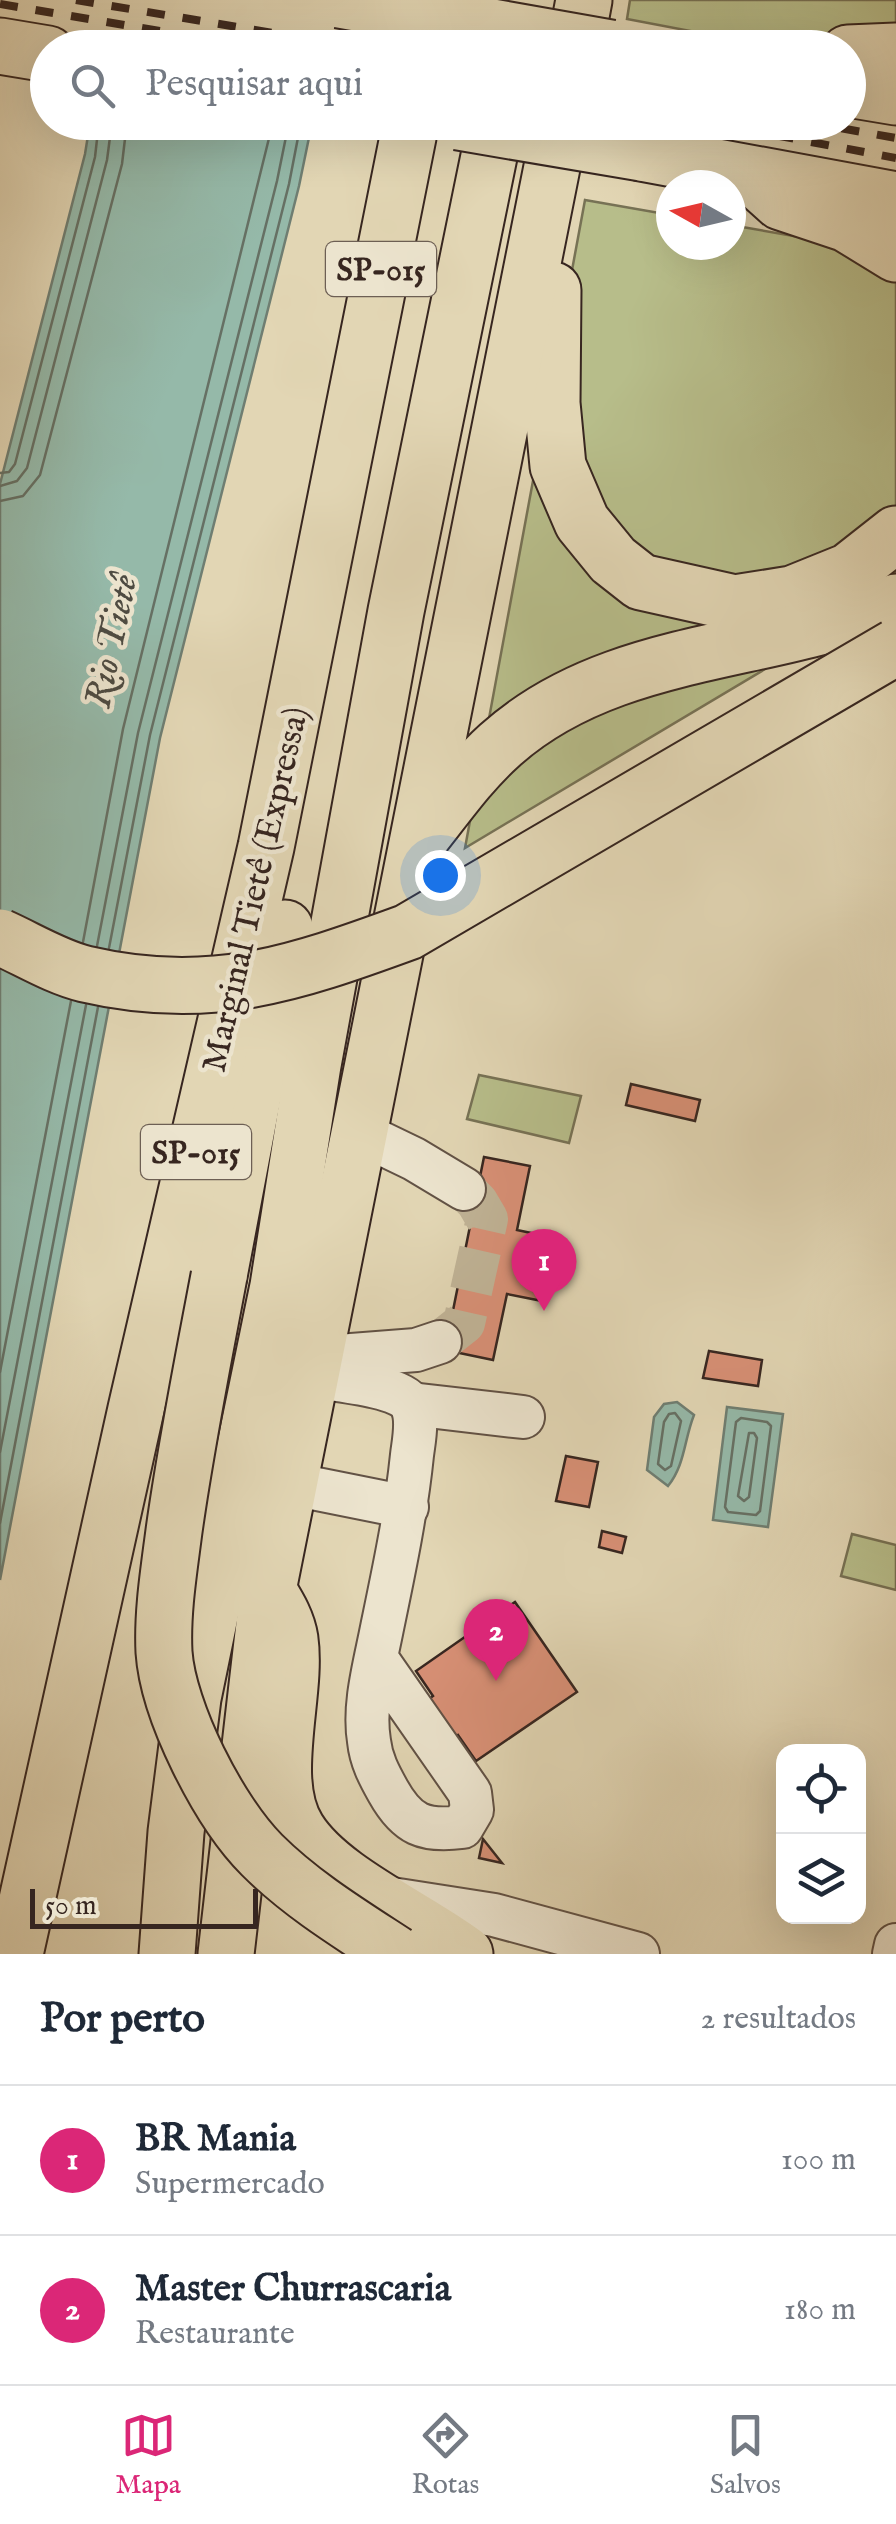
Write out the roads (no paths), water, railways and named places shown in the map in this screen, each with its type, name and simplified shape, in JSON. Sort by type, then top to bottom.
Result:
[{"type":"main road","points":[[338,0],[509,30]]},
{"type":"main road","points":[[431,30],[437,0]]},
{"type":"main road","points":[[513,30],[518,0]]},
{"type":"main road","points":[[578,30],[584,0]]},
{"type":"main road","points":[[0,46],[30,51]]},
{"type":"main road","points":[[866,53],[896,52]]},
{"type":"main road","points":[[866,92],[896,97]]},
{"type":"main road","name":"SP-015","points":[[366,348],[407,140]]},
{"type":"main road","points":[[167,1954],[176,1832],[193,1698],[278,1286],[393,630],[492,140]]},
{"type":"main road","points":[[226,1954],[268,1590],[558,140]]},
{"type":"main road","points":[[564,140],[896,200]]},
{"type":"main road","points":[[751,175],[781,202],[846,224],[896,254]]},
{"type":"main road","points":[[543,218],[553,241],[552,404],[558,466],[582,522],[613,560],[641,582],[734,603],[792,594],[848,570],[896,534]]},
{"type":"main road","points":[[366,348],[374,388],[372,440],[304,828],[183,1464],[168,1577],[164,1653],[176,1708],[203,1768],[259,1852],[287,1878],[396,1954]]},
{"type":"main road","name":"Marginal Tietê (Expressa)","points":[[15,1954],[266,847],[366,348]]},
{"type":"main road","points":[[416,846],[498,746],[539,715],[570,698],[674,658],[865,614],[896,602]]},
{"type":"main road","points":[[0,938],[81,973],[159,987],[248,983],[322,964],[408,932],[896,647]]},
{"type":"main road","points":[[268,1590],[283,1614],[290,1636],[285,1763],[288,1804],[297,1829],[353,1883],[465,1954]]},
{"type":"street","points":[[358,1132],[464,1189]]},
{"type":"street","points":[[311,1367],[416,1350],[440,1342]]},
{"type":"street","points":[[311,1367],[400,1392],[411,1404],[415,1422],[407,1507],[376,1658]]},
{"type":"street","points":[[411,1404],[524,1416]]},
{"type":"street","points":[[288,1483],[407,1507]]},
{"type":"street","points":[[379,1897],[494,1915],[638,1954]]},
{"type":"street","points":[[894,1954],[896,1945]]},
{"type":"water","name":"Rio Tietê","points":[[87,140],[308,140],[160,738],[0,1580],[0,484]]},
{"type":"water","points":[[677,1402],[694,1415],[681,1461],[668,1486],[647,1470],[654,1417],[664,1404]]},
{"type":"water","points":[[727,1407],[783,1414],[768,1527],[713,1520]]},
{"type":"tunnel","points":[[440,1342],[464,1323],[487,1219],[464,1189]]},
{"type":"railway","points":[[76,0],[255,30]]},
{"type":"railway","points":[[0,4],[154,30]]},
{"type":"railway","points":[[866,133],[896,138]]},
{"type":"railway","points":[[800,140],[896,158]]},
{"type":"place","name":"BR Mania","points":[[544,1311]]},
{"type":"place","name":"Master Churrascaria","points":[[496,1681]]}]
